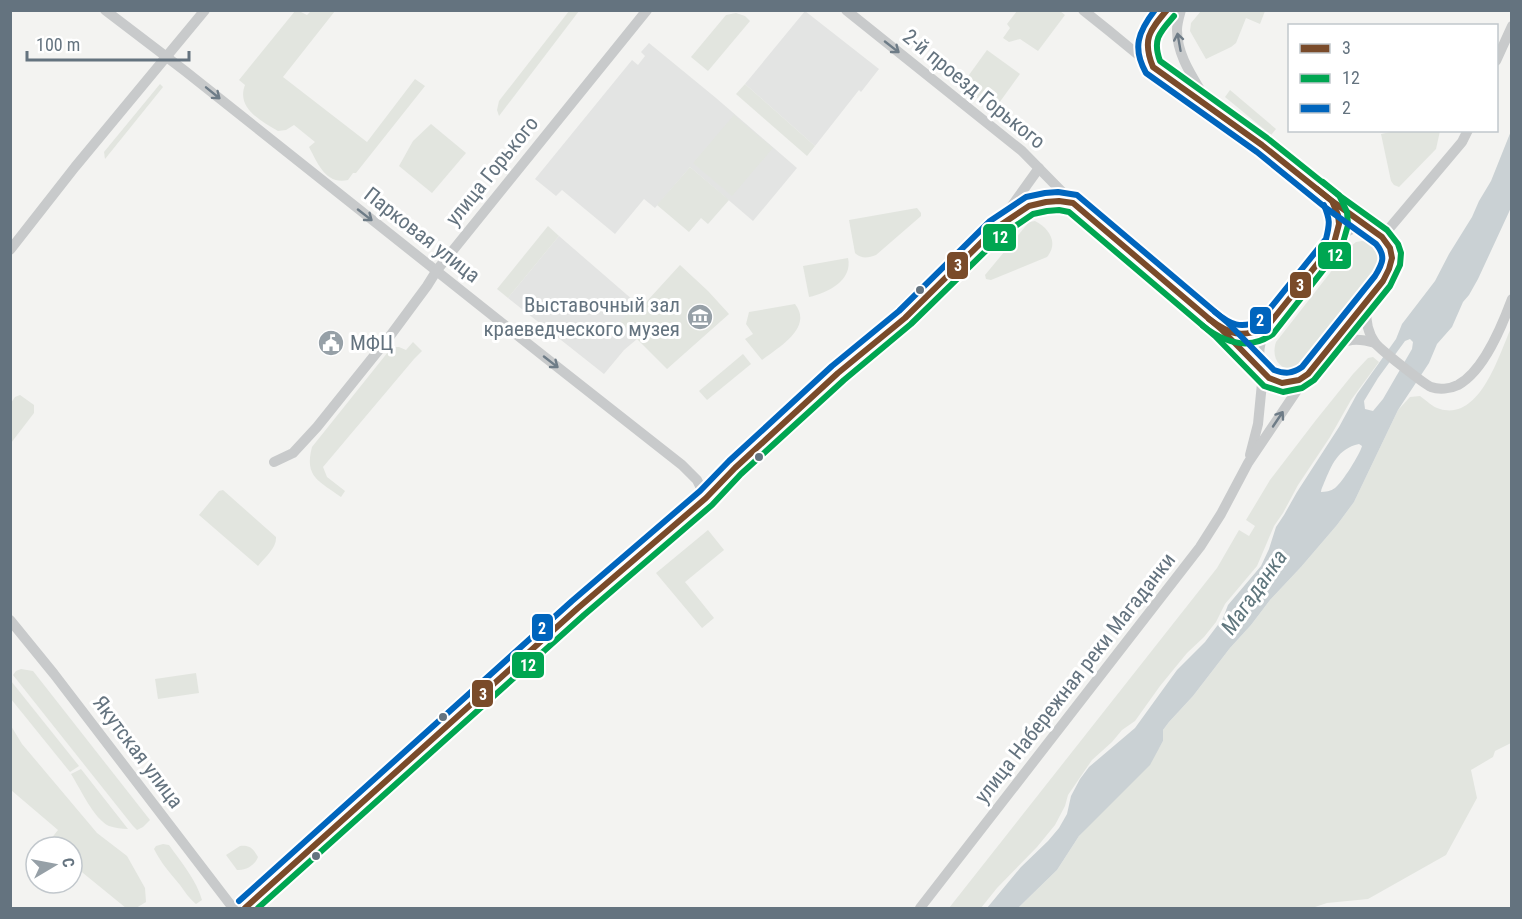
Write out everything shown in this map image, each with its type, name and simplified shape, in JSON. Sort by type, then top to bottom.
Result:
[{"type":"street","name":"Парковая улица","points":[[105,10],[682,465],[698,480],[706,498]]},
{"type":"street","points":[[10,250],[75,167],[205,10]]},
{"type":"street","name":"улица Горького","points":[[274,462],[293,453],[316,428],[390,336],[430,282],[436,270],[647,10]]},
{"type":"street","name":"2-й проезд Горького","points":[[846,10],[1022,152],[1073,203],[1221,329],[1263,372]]},
{"type":"street","points":[[1083,10],[1153,67],[1378,234]]},
{"type":"street","points":[[1121,40],[1129,42],[1143,38],[1167,10]]},
{"type":"street","points":[[1181,10],[1177,30],[1180,50],[1210,108]]},
{"type":"street","points":[[1498,59],[1512,26]]},
{"type":"street","points":[[1149,32],[1146,45],[1153,67]]},
{"type":"street","points":[[1378,234],[1462,142],[1467,132]]},
{"type":"street","points":[[245,909],[578,608],[706,498],[735,468],[838,373],[905,318],[996,228],[1039,168]]},
{"type":"street","points":[[1332,201],[1339,224],[1334,243]]},
{"type":"street","points":[[996,228],[1029,206],[1046,202],[1073,203]]},
{"type":"street","points":[[1221,329],[1243,335],[1266,328],[1342,235],[1356,228],[1363,228],[1378,234]]},
{"type":"street","name":"улица Набережная реки Магаданки","points":[[920,909],[1200,548],[1248,464],[1308,374],[1383,281],[1391,268],[1391,251],[1388,243],[1378,234]]},
{"type":"street","points":[[1370,296],[1365,312],[1375,343],[1428,386],[1438,388],[1453,387],[1473,373],[1489,350],[1512,299]]},
{"type":"street","name":"улица Набережная реки Магаданки","points":[[1248,464],[1258,424],[1263,372],[1258,353],[1266,328]]},
{"type":"street","points":[[1319,360],[1338,344],[1346,341],[1360,340],[1375,343]]},
{"type":"street","points":[[1263,372],[1269,378],[1282,383],[1299,380],[1308,374]]},
{"type":"street","name":"Якутская улица","points":[[10,620],[62,683],[233,909]]},
{"type":"shaded area","points":[[295,11],[307,15],[311,11],[335,11],[283,77],[367,142],[415,79],[425,86],[356,173],[353,173],[348,180],[340,181],[324,172],[309,147],[315,142],[294,125],[286,130],[278,131],[252,113],[244,100],[245,85],[239,80]]},
{"type":"shaded area","points":[[569,11],[579,11],[499,116],[497,110],[499,101]]},
{"type":"shaded area","points":[[805,11],[879,69],[861,92],[859,90],[815,146],[745,84]]},
{"type":"shaded area","points":[[1017,11],[1060,11],[1065,15],[1038,51],[1020,39],[1009,42],[1003,38],[1010,28],[1007,24]]},
{"type":"shaded area","points":[[1201,11],[1265,11],[1260,24],[1246,18],[1236,43],[1206,59],[1190,31],[1191,23]]},
{"type":"shaded area","points":[[736,13],[745,16],[750,21],[708,71],[691,57],[726,15]]},
{"type":"shaded area","points":[[649,43],[797,168],[753,221],[690,167],[655,208],[644,199],[615,234],[562,190],[556,196],[535,179],[632,60],[638,65],[645,56],[641,52]]},
{"type":"shaded area","points":[[987,50],[1020,74],[994,110],[961,86]]},
{"type":"shaded area","points":[[160,84],[163,87],[105,159],[104,152]]},
{"type":"shaded area","points":[[745,84],[815,146],[807,156],[736,94]]},
{"type":"shaded area","points":[[1230,90],[1276,129],[1271,135],[1225,97]]},
{"type":"shaded area","points":[[734,115],[773,148],[732,196],[693,163]]},
{"type":"shaded area","points":[[431,124],[466,153],[432,193],[399,166],[413,141]]},
{"type":"shaded area","points":[[1440,132],[1436,149],[1399,187],[1391,181],[1381,134]]},
{"type":"shaded area","points":[[690,167],[729,200],[708,224],[701,218],[689,232],[657,205]]},
{"type":"shaded area","points":[[917,208],[921,216],[876,255],[865,257],[855,253],[849,220]]},
{"type":"shaded area","points":[[1035,221],[1051,236],[1051,252],[1047,257],[991,280],[986,279],[985,275],[1029,222]]},
{"type":"shaded area","points":[[548,226],[559,236],[508,298],[497,289]]},
{"type":"shaded area","points":[[559,236],[641,307],[621,321],[637,339],[624,350],[604,374],[508,298]]},
{"type":"shaded area","points":[[1362,241],[1374,244],[1381,251],[1383,261],[1379,273],[1306,365],[1292,369],[1281,366],[1275,356],[1276,342],[1351,246]]},
{"type":"shaded area","points":[[848,258],[847,273],[838,284],[809,297],[803,266]]},
{"type":"shaded area","points":[[680,265],[729,314],[667,369],[620,322],[633,307],[638,311]]},
{"type":"shaded area","points":[[795,304],[800,313],[797,329],[784,343],[762,360],[745,339],[753,334],[746,324],[749,312]]},
{"type":"shaded area","points":[[1511,328],[1511,743],[1495,751],[1493,757],[1471,770],[1477,798],[1446,855],[1368,899],[1327,903],[1312,908],[1018,908],[1057,870],[1079,836],[1159,748],[1163,741],[1163,730],[1169,722],[1193,696],[1270,600],[1337,525],[1354,502],[1398,410],[1410,397],[1420,396],[1440,409],[1454,410],[1466,405],[1477,396],[1486,383]]},
{"type":"shaded area","points":[[413,342],[422,351],[323,467],[327,477],[345,491],[341,497],[320,482],[312,472],[310,457],[312,447],[392,347],[406,350]]},
{"type":"shaded area","points":[[743,354],[751,364],[707,400],[699,391]]},
{"type":"shaded area","points":[[1373,357],[1379,362],[1351,400],[1298,485],[1274,526],[1257,566],[1225,604],[1216,622],[1160,686],[1135,721],[1122,730],[1092,760],[1068,795],[1055,825],[981,908],[949,908],[1217,568],[1239,530],[1249,536],[1255,526],[1246,520],[1270,480],[1353,374],[1368,358]]},
{"type":"shaded area","points":[[20,395],[34,405],[34,413],[11,443],[11,403],[15,397]]},
{"type":"shaded area","points":[[223,490],[276,537],[273,549],[258,566],[199,515],[219,491]]},
{"type":"shaded area","points":[[708,530],[724,550],[685,582],[714,618],[702,628],[656,573]]},
{"type":"shaded area","points":[[21,669],[33,671],[150,820],[143,827],[137,830],[133,826],[13,675]]},
{"type":"shaded area","points":[[196,673],[199,693],[158,699],[155,679]]},
{"type":"shaded area","points":[[11,681],[79,766],[70,772],[11,699]]},
{"type":"shaded area","points":[[11,726],[22,744],[97,833],[127,856],[145,888],[146,902],[136,908],[126,908],[84,874],[84,835],[54,835],[58,830],[11,790]]},
{"type":"shaded area","points":[[81,769],[128,829],[109,826],[98,817],[71,774]]},
{"type":"shaded area","points":[[163,844],[169,845],[196,886],[202,900],[196,904],[169,872],[154,849]]},
{"type":"shaded area","points":[[240,846],[250,848],[258,857],[255,863],[244,870],[237,870],[226,855]]},
{"type":"water","name":"Магаданка","points":[[1511,131],[1512,205],[1478,279],[1463,302],[1452,327],[1437,344],[1429,363],[1398,410],[1354,502],[1169,722],[1163,730],[1163,741],[1150,765],[1079,836],[1057,870],[1018,908],[987,908],[1021,867],[1059,828],[1067,814],[1071,796],[1089,767],[1135,728],[1177,670],[1205,642],[1223,618],[1228,605],[1261,566],[1276,527],[1357,394],[1396,339],[1402,324],[1435,281],[1491,181]],"holes":[[[1410,339],[1413,342],[1412,349],[1383,399],[1373,411],[1365,409],[1364,401],[1378,378],[1405,341]],[[1359,444],[1362,446],[1361,450],[1342,480],[1333,489],[1321,492],[1336,459],[1345,450]]]},
{"type":"transit line","name":"2","points":[[239,901],[572,601],[700,491],[729,461],[832,366],[899,311],[990,221],[1026,197],[1058,192],[1077,195],[1227,322],[1274,370],[1288,373],[1302,367],[1375,276],[1381,263],[1381,252],[1376,244],[1326,208],[1257,152],[1146,73],[1139,56],[1139,40],[1144,26],[1155,10]]},
{"type":"transit line","name":"3","points":[[245,908],[578,608],[706,498],[735,468],[838,373],[905,318],[996,228],[1029,206],[1059,201],[1073,203],[1221,329],[1269,378],[1282,383],[1299,380],[1308,374],[1383,281],[1392,258],[1390,248],[1382,237],[1332,201],[1262,145],[1153,67],[1148,50],[1149,36],[1167,10]]},
{"type":"transit line","name":"12","points":[[258,908],[584,615],[712,505],[741,474],[844,380],[911,324],[1002,235],[1033,214],[1059,210],[1069,212],[1215,336],[1264,386],[1283,392],[1302,388],[1314,380],[1390,286],[1400,265],[1401,253],[1398,244],[1387,230],[1337,194],[1267,138],[1160,61],[1157,41],[1174,16]]},
{"type":"transit line","name":"12","points":[[1203,326],[1220,337],[1237,343],[1255,342],[1273,334],[1342,246],[1348,225],[1347,212],[1339,195],[1323,182]]},
{"type":"transit line","name":"3","points":[[1209,319],[1223,329],[1236,333],[1250,333],[1266,328],[1334,243],[1339,224],[1338,215],[1332,201],[1317,189]]},
{"type":"transit line","name":"2","points":[[1215,312],[1236,324],[1247,325],[1260,321],[1326,239],[1329,222],[1324,205]]},
{"type":"place","name":"Выставочный зал краеведческого музея","points":[[700,317]]},
{"type":"place","name":"МФЦ","points":[[331,343]]}]
